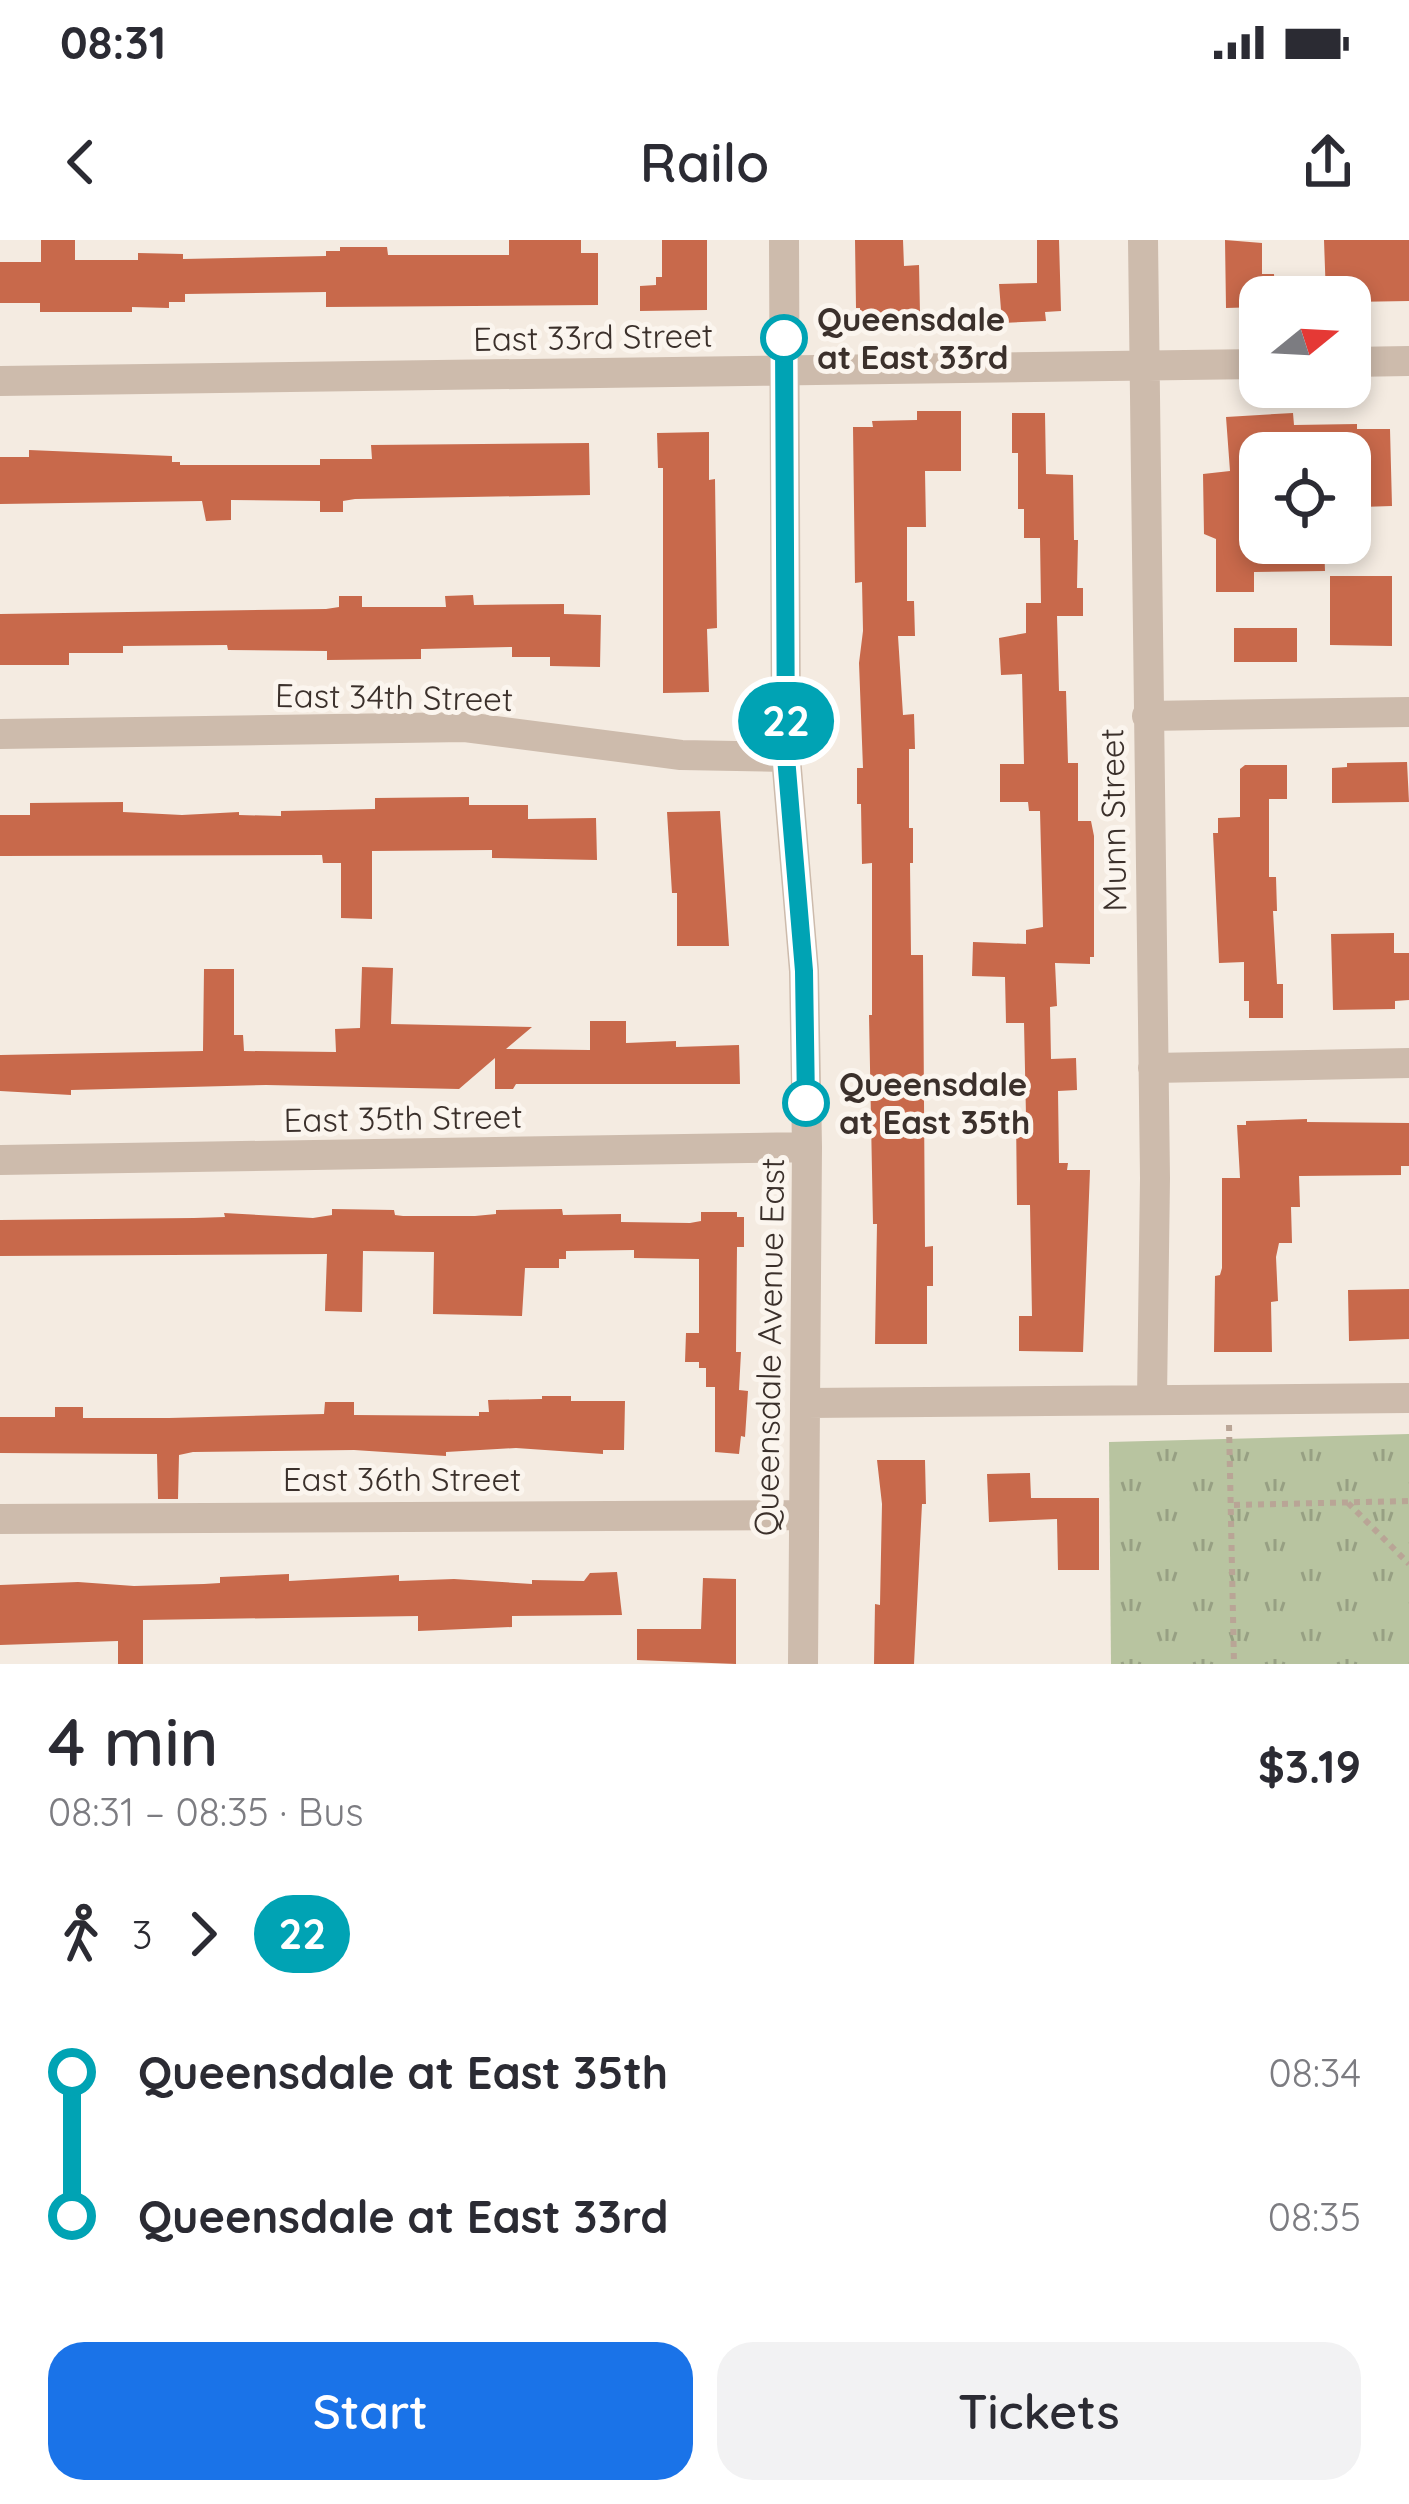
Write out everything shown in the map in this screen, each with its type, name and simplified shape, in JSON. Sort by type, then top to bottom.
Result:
[{"type":"street","name":"Queensdale Avenue East","points":[[784,240],[786,757],[804,971],[807,1147],[803,1664]]},
{"type":"street","name":"Munn Street","points":[[1143,240],[1154,1068],[1152,1399]]},
{"type":"street","points":[[1371,362],[1409,361]]},
{"type":"street","name":"East 33rd Street","points":[[0,381],[1239,364]]},
{"type":"street","points":[[1147,716],[1409,712]]},
{"type":"street","name":"East 34th Street","points":[[0,734],[464,727],[681,755],[786,757]]},
{"type":"street","points":[[1154,1068],[1409,1063]]},
{"type":"street","name":"East 35th Street","points":[[0,1160],[807,1147]]},
{"type":"street","points":[[807,1402],[1409,1398]]},
{"type":"street","name":"East 36th Street","points":[[0,1519],[804,1515]]},
{"type":"path","points":[[1228,1397],[1234,1664]]},
{"type":"path","points":[[1234,1505],[1409,1501]]},
{"type":"path","points":[[1348,1502],[1409,1564]]},
{"type":"green space","points":[[1409,1434],[1409,1664],[1111,1664],[1109,1442]]},
{"type":"building","points":[[41,240],[75,240],[75,260],[138,260],[138,253],[183,254],[183,259],[326,256],[326,251],[340,251],[340,247],[387,247],[388,255],[509,255],[509,240],[581,240],[581,253],[598,253],[598,305],[326,307],[326,292],[185,294],[185,302],[169,302],[169,308],[132,307],[132,312],[40,312],[40,303],[0,303],[0,262],[41,262]]},
{"type":"building","points":[[662,240],[707,240],[707,310],[640,311],[640,286],[656,285],[656,277],[662,277]]},
{"type":"building","points":[[855,240],[903,240],[904,266],[919,265],[920,314],[860,315]]},
{"type":"building","points":[[1037,240],[1059,240],[1061,311],[1045,312],[1046,321],[1002,323],[999,284],[1037,283]]},
{"type":"building","points":[[1225,240],[1262,243],[1262,274],[1274,276],[1239,276],[1239,308],[1226,308]]},
{"type":"building","points":[[1324,240],[1409,240],[1409,301],[1371,302],[1371,276],[1325,276]]},
{"type":"building","points":[[917,411],[961,411],[961,471],[925,471],[926,527],[907,527],[907,601],[914,601],[915,636],[898,636],[903,715],[914,714],[915,749],[909,749],[911,955],[923,955],[925,1247],[933,1246],[933,1286],[927,1286],[927,1344],[875,1344],[877,1224],[873,1224],[869,1015],[872,863],[862,864],[861,804],[857,804],[857,768],[863,768],[859,663],[863,631],[862,582],[855,583],[853,427],[873,427],[872,421],[917,420]]},
{"type":"building","points":[[1012,413],[1045,413],[1046,474],[1073,475],[1077,588],[1083,588],[1083,616],[1057,616],[1059,691],[1066,691],[1068,763],[1078,763],[1078,821],[1091,821],[1094,836],[1094,957],[1090,964],[1055,963],[1057,1006],[1050,1007],[1051,1059],[1076,1058],[1077,1090],[1058,1091],[1059,1163],[1068,1163],[1067,1170],[1090,1170],[1083,1352],[1019,1351],[1019,1316],[1032,1316],[1030,1205],[1017,1205],[1016,1116],[1026,1116],[1024,1023],[1006,1023],[1005,977],[972,976],[973,942],[1026,944],[1026,930],[1043,927],[1040,811],[1029,811],[1028,802],[1000,802],[1000,764],[1024,764],[1022,674],[1001,675],[999,638],[1026,633],[1026,603],[1041,603],[1040,538],[1024,538],[1024,509],[1018,509],[1018,453],[1012,453]]},
{"type":"building","points":[[1293,413],[1294,425],[1357,424],[1357,429],[1390,429],[1392,506],[1371,507],[1371,432],[1239,432],[1239,564],[1325,564],[1325,571],[1254,572],[1254,592],[1216,592],[1216,539],[1204,534],[1203,474],[1230,471],[1226,417]]},
{"type":"building","points":[[709,432],[709,480],[715,479],[717,628],[707,629],[709,692],[663,693],[663,468],[658,468],[657,433]]},
{"type":"building","points":[[589,443],[590,495],[355,499],[343,501],[343,512],[320,512],[320,501],[231,500],[231,520],[206,521],[202,501],[0,504],[0,457],[29,457],[29,450],[172,456],[172,462],[180,465],[320,465],[320,459],[372,459],[371,445]]},
{"type":"building","points":[[1330,576],[1392,576],[1392,646],[1330,645]]},
{"type":"building","points":[[473,595],[474,605],[564,604],[564,614],[601,615],[600,667],[550,666],[550,657],[512,657],[512,647],[421,649],[421,659],[327,660],[327,651],[228,650],[227,645],[123,646],[123,653],[69,653],[69,665],[0,665],[0,614],[326,609],[339,607],[339,596],[362,596],[362,607],[446,607],[445,596]]},
{"type":"building","points":[[1234,628],[1297,628],[1297,662],[1234,662]]},
{"type":"building","points":[[1407,762],[1409,802],[1332,803],[1332,768],[1347,767],[1347,763]]},
{"type":"building","points":[[1287,765],[1287,799],[1269,799],[1269,877],[1276,877],[1277,911],[1273,911],[1283,1018],[1249,1018],[1244,962],[1219,963],[1213,833],[1218,833],[1218,818],[1240,817],[1240,769]]},
{"type":"building","points":[[469,797],[469,805],[528,805],[528,819],[596,818],[597,860],[492,858],[492,850],[372,851],[372,919],[341,918],[341,863],[323,863],[322,855],[0,856],[0,815],[30,815],[30,803],[123,802],[123,812],[281,816],[281,811],[375,809],[375,798]]},
{"type":"building","points":[[720,811],[729,946],[677,946],[677,893],[672,893],[667,812]]},
{"type":"building","points":[[1394,933],[1394,953],[1409,953],[1409,1000],[1395,1001],[1395,1009],[1333,1010],[1331,934]]},
{"type":"building","points":[[362,967],[393,968],[391,1024],[532,1027],[506,1049],[590,1050],[590,1021],[626,1021],[626,1043],[739,1045],[740,1084],[516,1084],[513,1089],[495,1089],[495,1058],[459,1089],[266,1085],[71,1090],[71,1095],[0,1091],[0,1055],[203,1051],[204,969],[234,969],[234,1035],[243,1035],[244,1051],[336,1052],[335,1029],[360,1028]]},
{"type":"building","points":[[1307,1119],[1409,1123],[1409,1166],[1401,1166],[1401,1175],[1299,1176],[1300,1207],[1291,1207],[1292,1243],[1279,1243],[1276,1257],[1278,1301],[1271,1302],[1272,1352],[1214,1352],[1215,1276],[1222,1268],[1222,1178],[1240,1178],[1237,1125]]},
{"type":"building","points":[[332,1209],[475,1216],[496,1214],[496,1210],[562,1209],[563,1215],[621,1214],[621,1222],[690,1223],[701,1221],[701,1212],[737,1212],[737,1217],[744,1217],[744,1247],[737,1247],[736,1352],[741,1352],[739,1390],[748,1391],[739,1454],[715,1452],[715,1387],[706,1387],[706,1368],[699,1368],[699,1362],[685,1362],[686,1333],[699,1333],[699,1259],[634,1258],[634,1250],[566,1251],[559,1268],[525,1268],[522,1316],[433,1314],[434,1252],[363,1251],[362,1312],[325,1311],[327,1254],[0,1256],[0,1220],[225,1217],[224,1213],[313,1218],[332,1215]]},
{"type":"building","points":[[1409,1289],[1409,1339],[1349,1341],[1348,1290]]},
{"type":"building","points":[[542,1396],[625,1401],[624,1450],[603,1450],[603,1454],[516,1448],[446,1452],[446,1456],[354,1450],[193,1452],[179,1455],[178,1499],[158,1499],[157,1454],[0,1453],[0,1417],[55,1417],[55,1407],[83,1407],[83,1418],[169,1418],[324,1414],[325,1402],[354,1402],[354,1415],[479,1416],[479,1412],[489,1412],[488,1400]]},
{"type":"building","points":[[877,1460],[925,1460],[914,1664],[874,1664],[882,1504]]},
{"type":"building","points":[[1030,1473],[1031,1498],[1099,1498],[1099,1570],[1058,1570],[1057,1519],[989,1522],[987,1474]]},
{"type":"building","points":[[617,1572],[622,1615],[512,1616],[512,1627],[418,1631],[418,1616],[143,1620],[143,1664],[118,1664],[118,1641],[0,1645],[0,1585],[204,1584],[220,1583],[220,1577],[289,1574],[289,1581],[399,1575],[399,1581],[532,1584],[532,1580],[584,1581],[590,1573]]},
{"type":"building","points":[[703,1578],[736,1579],[736,1664],[637,1660],[637,1629],[701,1629]]},
{"type":"bus line","name":"22","points":[[784,338],[786,757],[804,971],[806,1103]]},
{"type":"place","name":"Queensdale at East 33rd","points":[[784,338]]},
{"type":"place","name":"Queensdale at East 35th","points":[[806,1103]]}]
